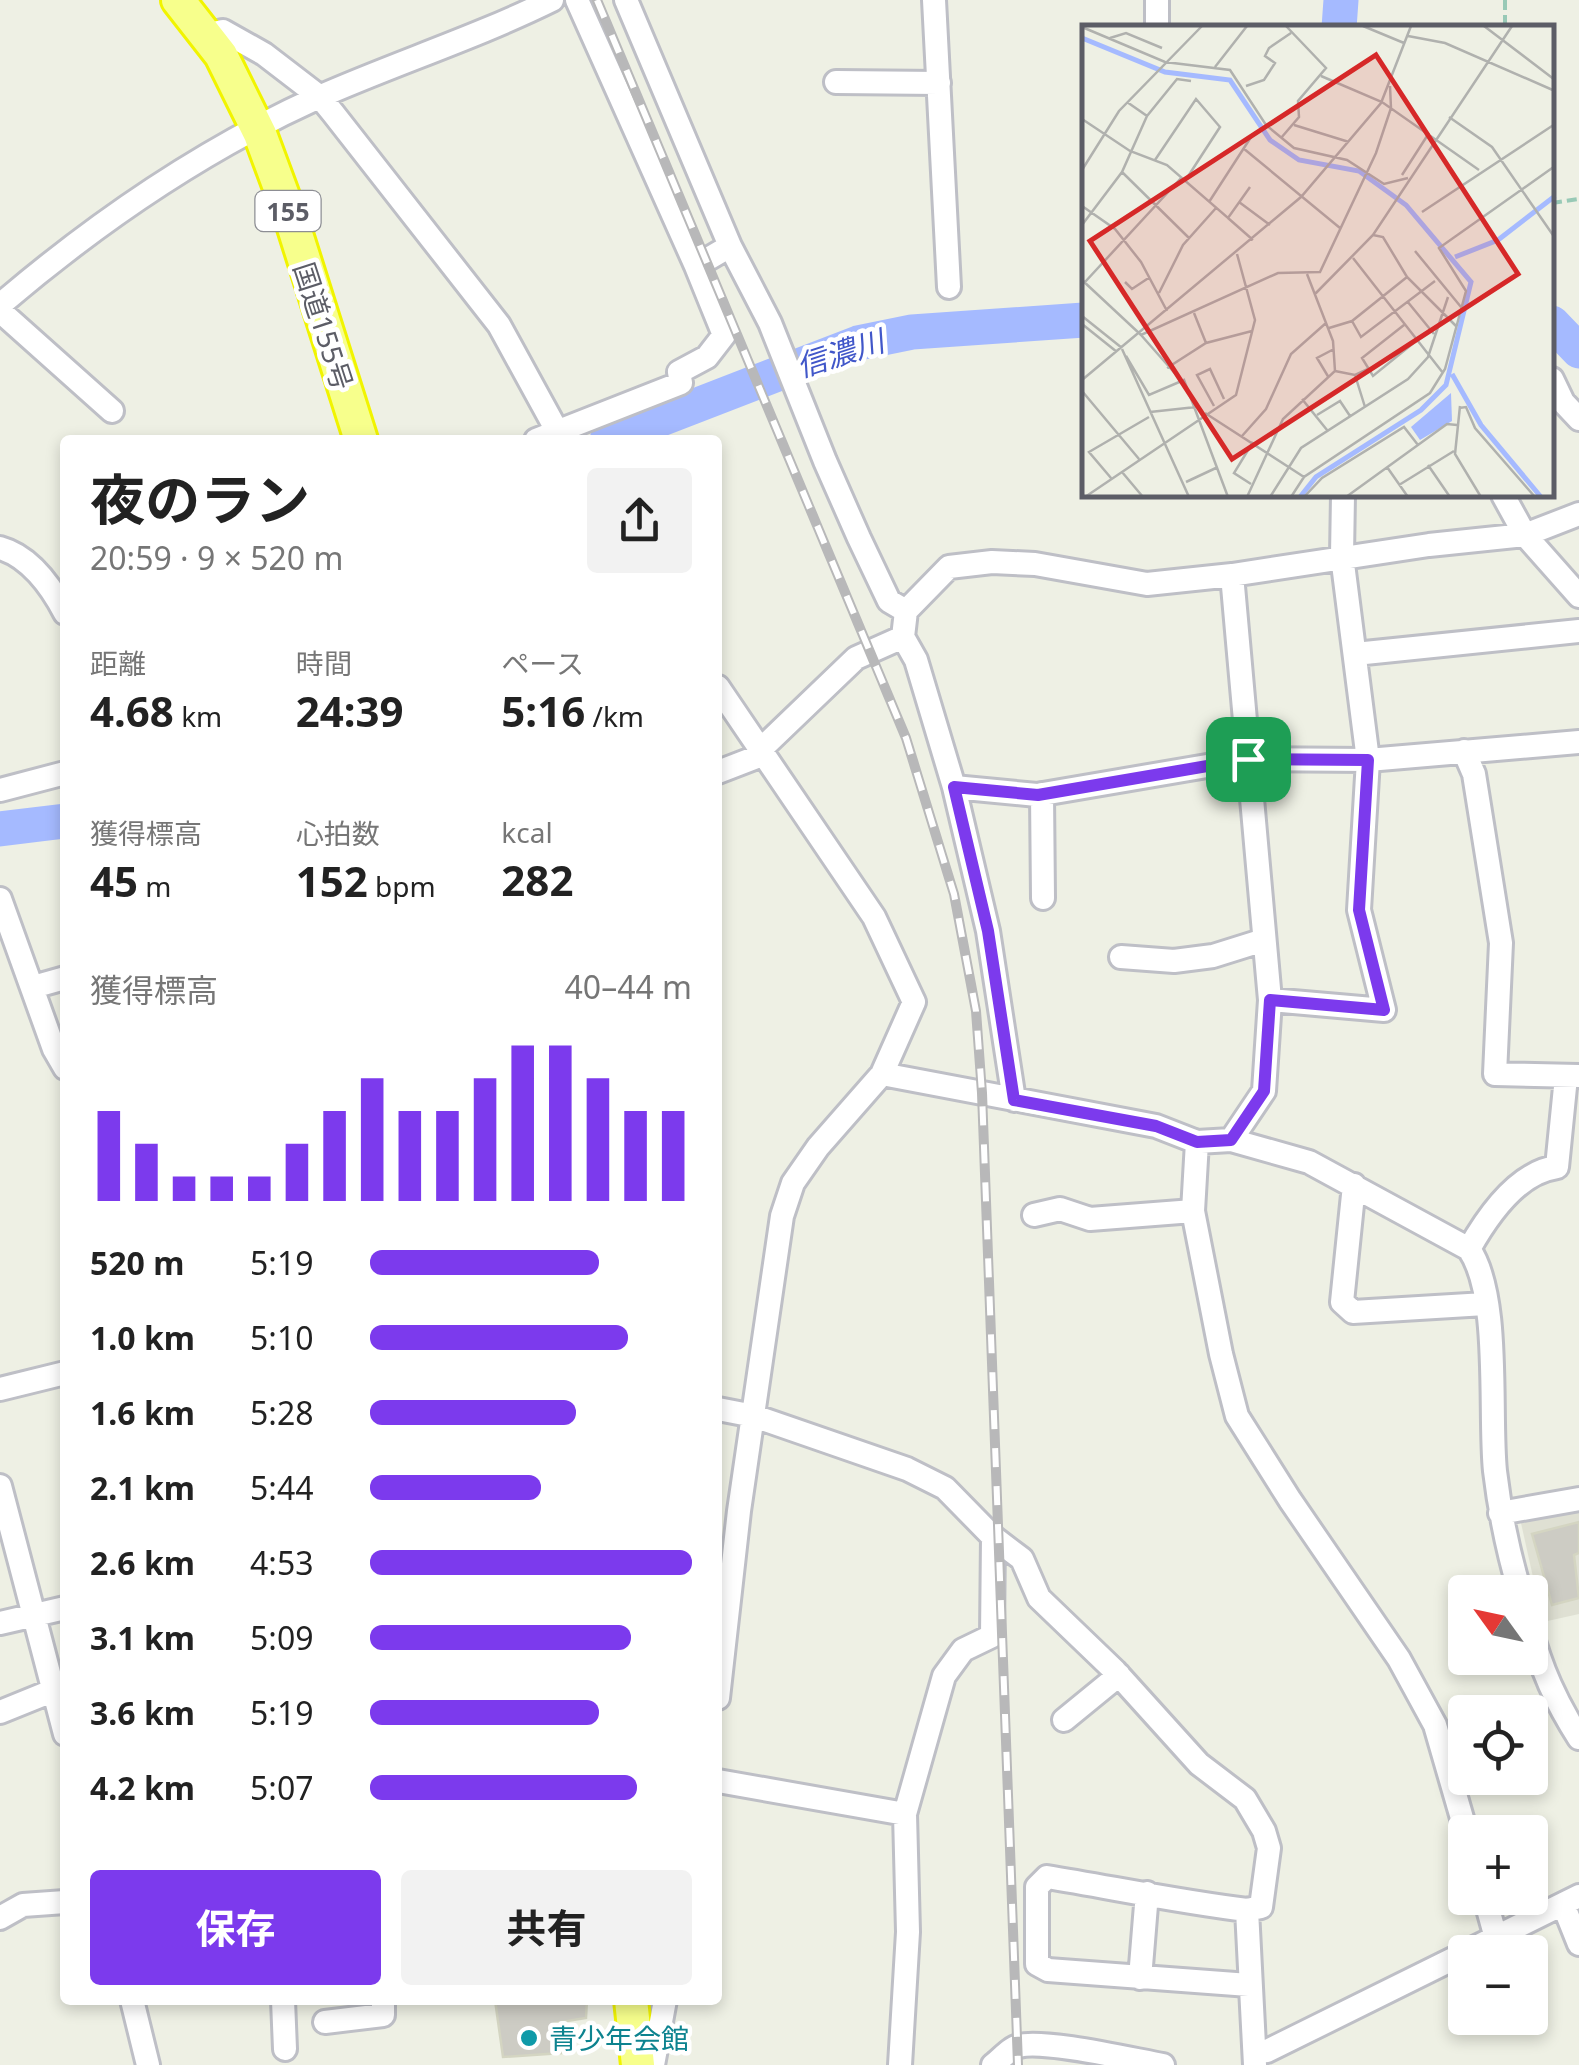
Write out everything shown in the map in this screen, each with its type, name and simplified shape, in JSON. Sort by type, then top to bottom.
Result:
[{"type":"highway","name":"国道155号","points":[[178,0],[221,55],[256,127],[290,215],[354,435]]},
{"type":"highway","points":[[632,2005],[638,2065]]},
{"type":"street","points":[[112,410],[0,308],[145,192],[256,127],[552,0]]},
{"type":"street","points":[[559,435],[681,383],[680,372],[707,357],[724,335],[578,0]]},
{"type":"street","points":[[626,0],[730,246],[770,323],[832,477],[889,602],[906,612]]},
{"type":"street","points":[[934,0],[950,287]]},
{"type":"street","points":[[1157,0],[1158,25]]},
{"type":"street","points":[[205,35],[223,31],[264,54],[320,97],[499,325],[553,435]]},
{"type":"street","points":[[836,82],[939,83]]},
{"type":"street","points":[[696,266],[730,246]]},
{"type":"street","points":[[1554,384],[1564,410]]},
{"type":"street","points":[[1270,1000],[1384,1010],[1359,910],[1368,760],[1342,556],[1343,498]]},
{"type":"street","points":[[1504,498],[1525,535],[1579,596]]},
{"type":"street","points":[[1014,1100],[988,931],[954,787],[916,660],[904,638],[906,612],[950,567],[992,562],[1035,564],[1147,584],[1525,535],[1579,514]]},
{"type":"street","points":[[0,548],[19,553],[60,604]]},
{"type":"street","points":[[1231,1140],[1264,1091],[1270,1000],[1232,575]]},
{"type":"street","points":[[1355,654],[1579,631]]},
{"type":"street","points":[[722,770],[760,753],[856,658],[904,638]]},
{"type":"street","points":[[722,693],[874,917],[914,1002],[882,1074],[818,1147],[794,1183],[782,1216],[722,1667]]},
{"type":"street","points":[[954,787],[1042,794],[1248,759],[1368,760],[1579,742]]},
{"type":"street","points":[[1464,751],[1474,774],[1501,943],[1495,1074],[1573,1076],[1568,1170],[1538,1170],[1486,1218],[1468,1249]]},
{"type":"street","points":[[0,790],[60,774]]},
{"type":"street","points":[[1042,794],[1043,898]]},
{"type":"street","points":[[0,899],[60,1059]]},
{"type":"street","points":[[1121,957],[1174,961],[1214,956],[1264,940]]},
{"type":"street","points":[[34,987],[60,979]]},
{"type":"street","points":[[882,1074],[1156,1126],[1197,1142],[1231,1140],[1309,1162],[1468,1249],[1478,1262],[1485,1304],[1500,1513],[1516,1575]]},
{"type":"street","points":[[1197,1142],[1193,1210],[1217,1338],[1238,1416],[1290,1500],[1399,1659],[1435,1724],[1461,1815]]},
{"type":"street","points":[[1354,1186],[1342,1302],[1352,1312],[1485,1304]]},
{"type":"street","points":[[1034,1215],[1060,1208],[1090,1219],[1193,1210]]},
{"type":"street","points":[[2,1385],[60,1373]]},
{"type":"street","points":[[722,1411],[754,1416],[907,1470],[945,1488],[993,1537],[1022,1559],[1039,1598],[1119,1675],[1199,1764],[1245,1799],[1264,1832],[1269,1848],[1261,1907],[1247,1910],[1047,1877],[1037,1887],[1037,1964],[1048,1970],[1249,1985]]},
{"type":"street","points":[[0,1486],[60,1717]]},
{"type":"street","points":[[1500,1513],[1579,1499]]},
{"type":"street","points":[[900,2065],[908,1932],[905,1814],[944,1676],[962,1650],[992,1636],[993,1537]]},
{"type":"street","points":[[0,1623],[60,1609]]},
{"type":"street","points":[[1064,1720],[1119,1675]]},
{"type":"street","points":[[1543,1675],[1579,1738]]},
{"type":"street","points":[[0,1712],[52,1691]]},
{"type":"street","points":[[722,1782],[905,1814]]},
{"type":"street","points":[[1140,1978],[1147,1894]]},
{"type":"street","points":[[1502,1935],[1571,1900],[1579,1944]]},
{"type":"street","points":[[0,1918],[23,1905],[60,1902]]},
{"type":"street","points":[[1247,1910],[1256,2058],[1448,1961]]},
{"type":"street","points":[[133,2005],[148,2065]]},
{"type":"street","points":[[283,2005],[285,2049]]},
{"type":"street","points":[[325,2022],[383,2015],[383,2005]]},
{"type":"street","points":[[653,2065],[664,2005]]},
{"type":"street","points":[[993,2065],[1017,2046],[1086,2051],[1163,2065]]},
{"type":"path","points":[[1504,0],[1505,25]]},
{"type":"path","points":[[1554,204],[1579,200]]},
{"type":"shaded area","points":[[1579,1510],[1579,1614],[1548,1621],[1548,1575],[1533,1575],[1521,1523]]},
{"type":"building","points":[[1579,1522],[1579,1553],[1574,1555],[1579,1598],[1552,1605],[1548,1575],[1544,1575],[1532,1534]]},
{"type":"building","name":"青少年会館","points":[[496,2005],[587,2005],[586,2018],[555,2023],[561,2053],[503,2057]]},
{"type":"waterway","points":[[1339,25],[1341,0]]},
{"type":"waterway","name":"信濃川","points":[[620,435],[858,343],[912,332],[1082,320]]},
{"type":"waterway","name":"信濃川","points":[[1554,325],[1579,351]]},
{"type":"waterway","name":"信濃川","points":[[0,829],[60,822]]},
{"type":"railway","points":[[597,0],[906,738],[954,894],[976,1011],[982,1093],[1018,2065]]},
{"type":"place","name":"青少年会館","points":[[529,2038]]},
{"type":"route","points":[[1248,759],[1368,760],[1359,910],[1384,1010],[1270,1000],[1264,1091],[1231,1140],[1197,1142],[1156,1126],[1014,1100],[988,931],[954,787],[1038,795],[1248,759]]}]
